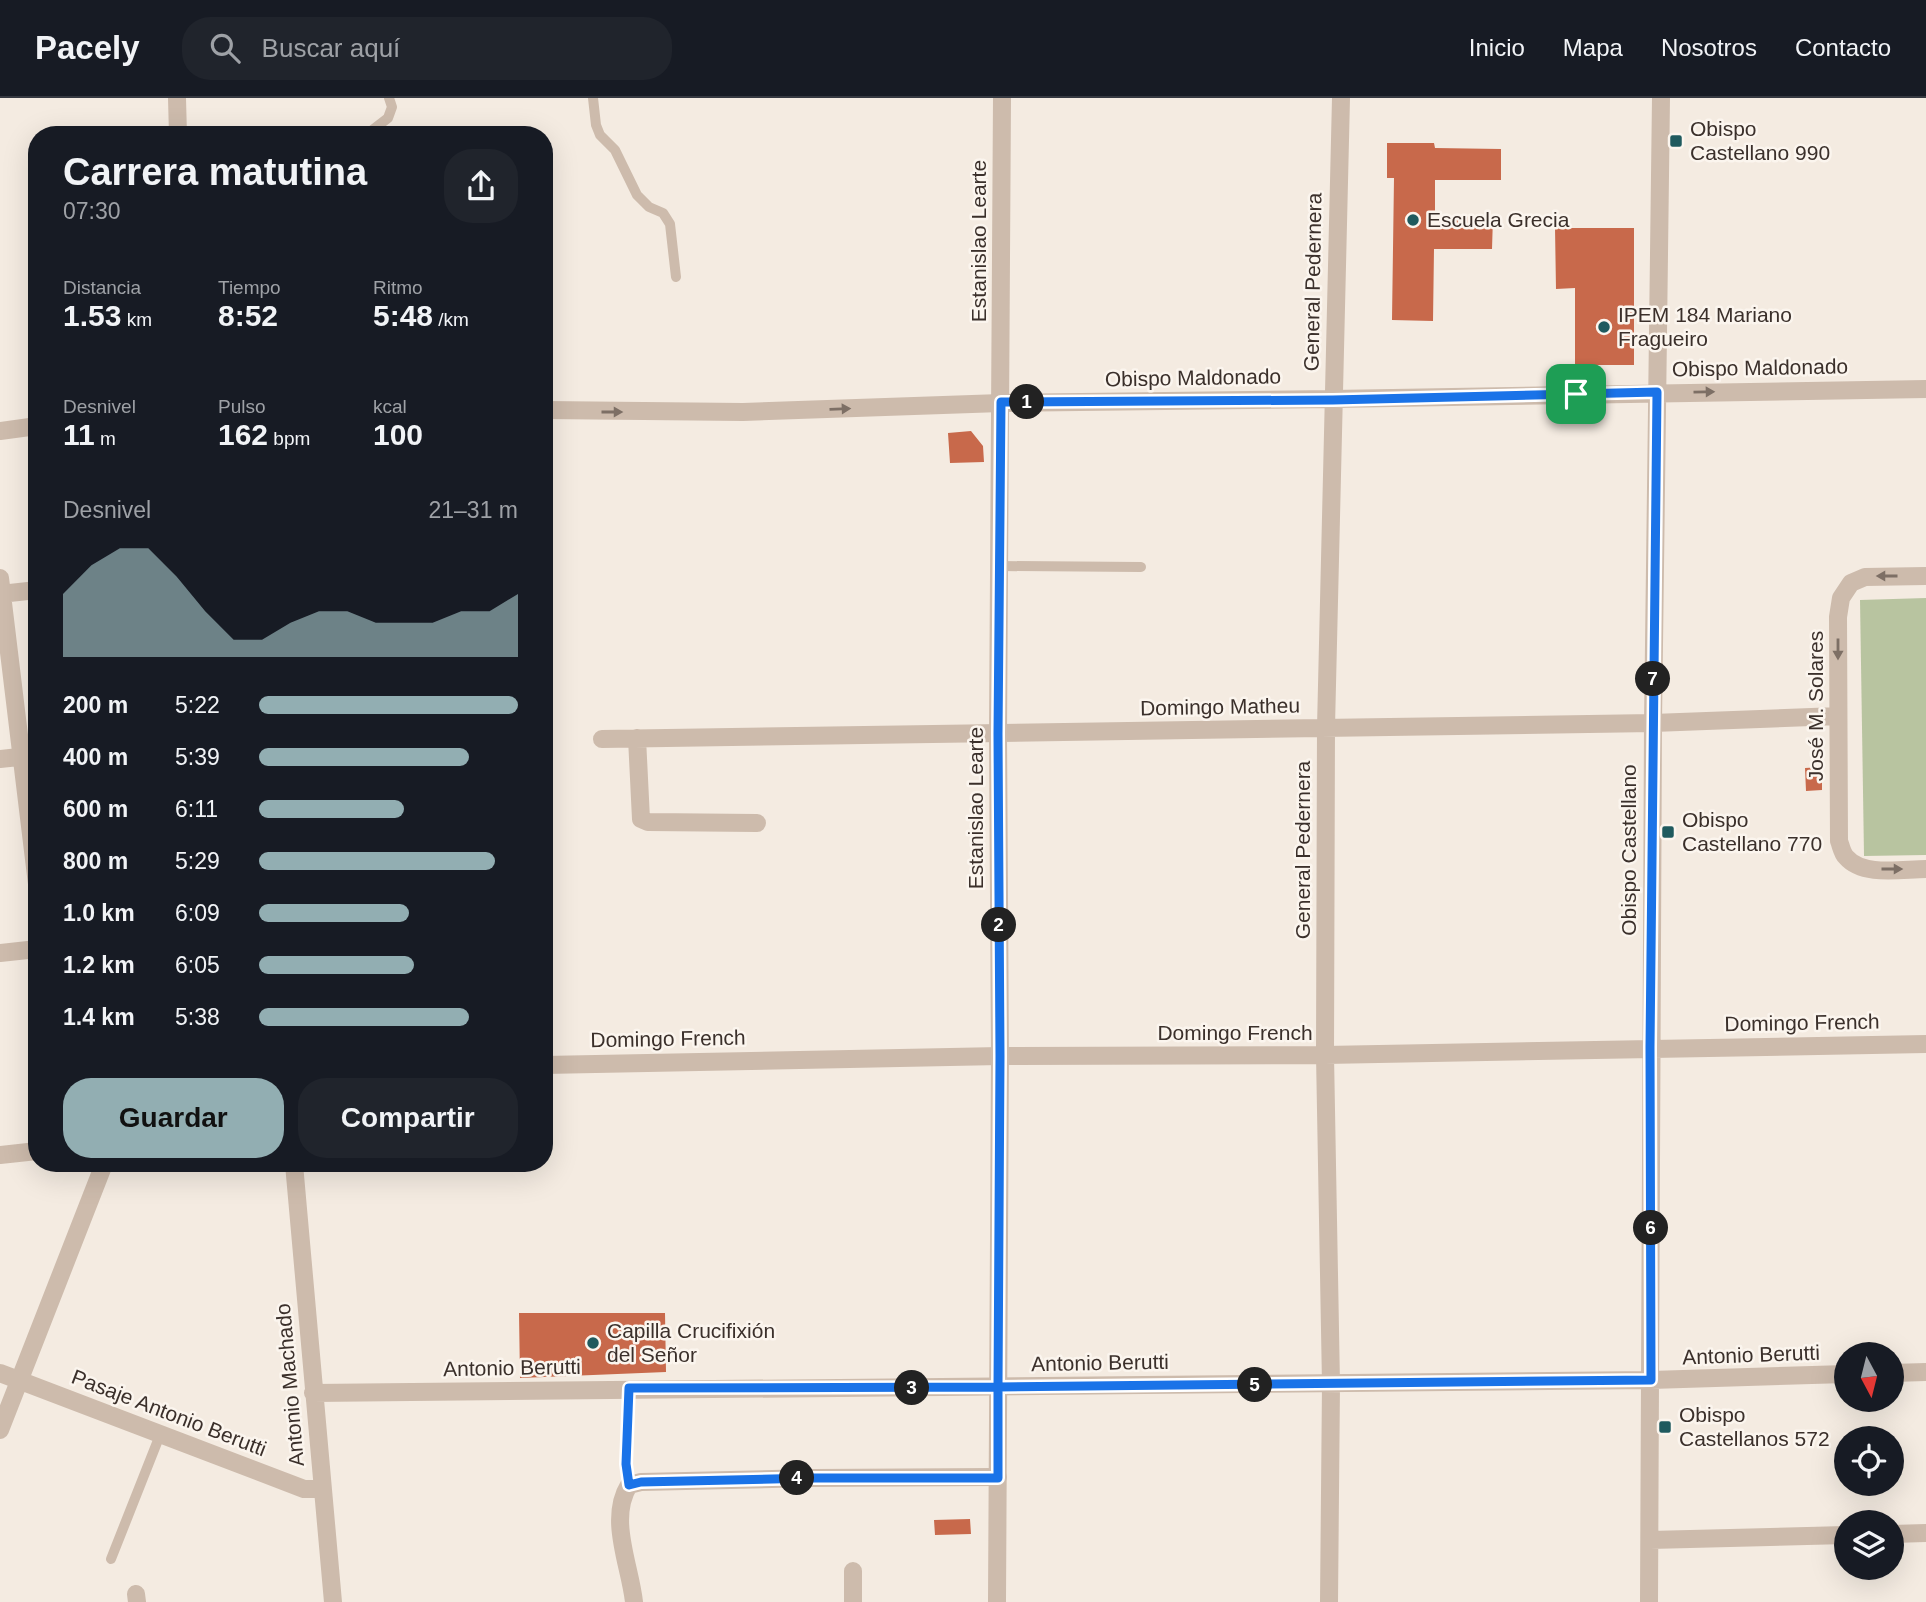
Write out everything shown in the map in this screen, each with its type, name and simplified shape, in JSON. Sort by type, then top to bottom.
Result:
[{"type":"street","points":[[177,98],[178,126]]},
{"type":"street","name":"Estanislao Learte","points":[[997,1602],[1002,98]]},
{"type":"street","name":"General Pedernera","points":[[1329,1602],[1331,1384],[1325,1055],[1326,727],[1341,98]]},
{"type":"street","name":"Obispo Castellano","points":[[1649,1602],[1650,1047],[1661,98]]},
{"type":"street","name":"Obispo Maldonado","points":[[553,410],[743,412],[1001,402],[1333,400],[1926,389]]},
{"type":"street","points":[[0,431],[28,427]]},
{"type":"street","name":"José M. Solares","points":[[1926,576],[1865,576],[1850,583],[1841,598],[1838,617],[1839,841],[1844,856],[1858,867],[1926,869]]},
{"type":"street","points":[[28,590],[1,589],[28,750]]},
{"type":"street","name":"Domingo Matheu","points":[[602,738],[1653,723],[1838,716]]},
{"type":"street","points":[[637,738],[641,819],[648,822],[757,823]]},
{"type":"street","points":[[0,759],[28,756]]},
{"type":"street","points":[[0,953],[28,950]]},
{"type":"street","name":"Domingo French","points":[[553,1065],[1926,1044]]},
{"type":"street","points":[[0,1155],[28,1152]]},
{"type":"street","points":[[0,1430],[101,1172]]},
{"type":"street","name":"Antonio Machado","points":[[295,1172],[333,1602]]},
{"type":"street","points":[[1904,1373],[1926,1372]]},
{"type":"street","name":"Pasaje Antonio Berutti","points":[[0,1373],[304,1489],[322,1489]]},
{"type":"street","name":"Antonio Berutti","points":[[313,1393],[629,1388],[1331,1384],[1651,1380],[1834,1374]]},
{"type":"street","points":[[634,1602],[622,1538],[620,1505],[629,1485],[641,1482],[813,1478],[998,1478]]},
{"type":"street","points":[[1904,1534],[1926,1533]]},
{"type":"street","points":[[1650,1540],[1834,1535]]},
{"type":"street","points":[[853,1571],[853,1602]]},
{"type":"lane","points":[[378,126],[388,118],[392,107],[389,98]]},
{"type":"lane","points":[[593,98],[600,135],[615,150],[637,195],[649,207],[663,213],[670,224],[677,277]]},
{"type":"lane","points":[[1000,566],[1141,567]]},
{"type":"lane","points":[[629,1388],[626,1464],[629,1485]]},
{"type":"lane","points":[[111,1559],[160,1435]]},
{"type":"green space","points":[[1926,598],[1926,855],[1864,856],[1860,600]]},
{"type":"building","points":[[1387,143],[1434,143],[1435,148],[1501,149],[1501,180],[1435,180],[1435,216],[1493,217],[1492,249],[1434,249],[1433,321],[1392,320],[1394,178],[1387,178]]},
{"type":"building","name":"IPEM 184 Mariano Fragueiro","points":[[1555,228],[1634,228],[1634,365],[1575,365],[1575,288],[1556,289]]},
{"type":"building","points":[[971,431],[983,446],[984,462],[950,463],[948,433]]},
{"type":"building","points":[[1822,767],[1822,790],[1806,791],[1805,768]]},
{"type":"building","name":"Capilla Crucifixión del Señor","points":[[519,1313],[665,1313],[666,1372],[520,1378]]},
{"type":"building","points":[[970,1519],[971,1534],[935,1535],[934,1520]]},
{"type":"place","name":"Obispo Castellano 990","points":[[1676,141]]},
{"type":"place","name":"Escuela Grecia","points":[[1413,220]]},
{"type":"place","name":"IPEM 184 Mariano Fragueiro","points":[[1604,327]]},
{"type":"place","name":"Obispo Castellano 770","points":[[1668,832]]},
{"type":"place","name":"Capilla Crucifixión del Señor","points":[[593,1343]]},
{"type":"place","name":"Obispo Castellanos 572","points":[[1665,1427]]},
{"type":"route","points":[[1576,394],[1333,400],[1001,402],[998,1387],[629,1388],[626,1464],[629,1485],[641,1482],[813,1478],[998,1478],[998,1387],[1651,1380],[1650,1047],[1657,392],[1576,394]]}]
